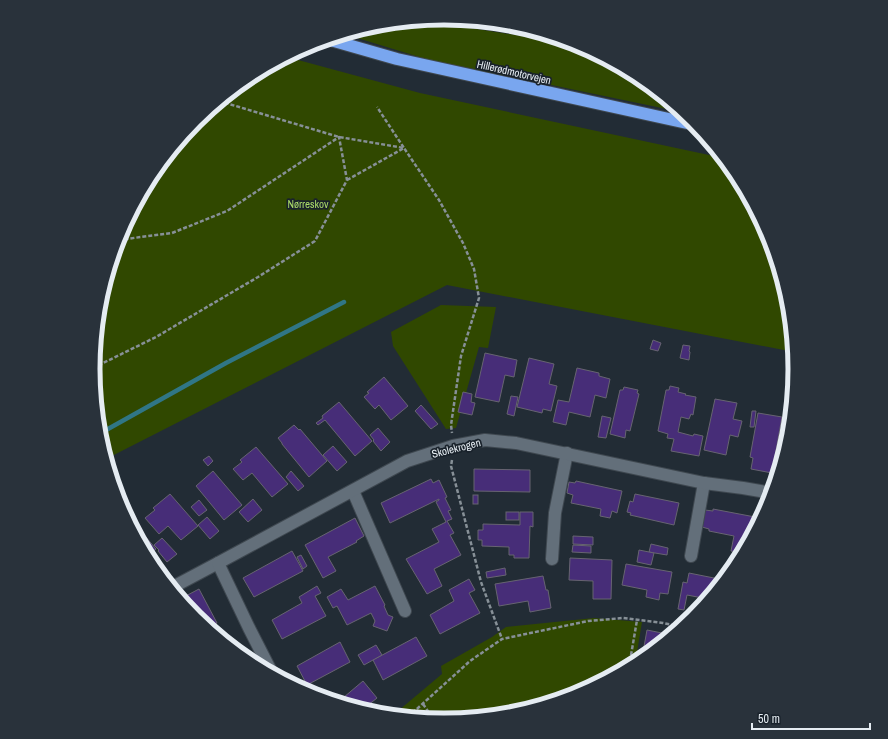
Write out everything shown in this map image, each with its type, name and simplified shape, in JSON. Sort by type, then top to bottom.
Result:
[{"type":"highway","name":"Hillerødmotorvejen","points":[[336,42],[397,59],[684,122]]},
{"type":"street","name":"Skolekrogen","points":[[176,585],[407,461],[453,446],[485,440],[516,443],[704,483],[765,492]]},
{"type":"street","points":[[552,559],[555,513],[567,453]]},
{"type":"street","points":[[691,556],[704,483]]},
{"type":"street","points":[[353,491],[405,611]]},
{"type":"street","points":[[218,563],[268,666]]},
{"type":"path","points":[[226,103],[340,137],[404,148]]},
{"type":"path","points":[[377,107],[439,200],[463,243],[474,269]]},
{"type":"path","points":[[340,137],[347,180]]},
{"type":"path","points":[[126,239],[172,233],[227,211],[340,137]]},
{"type":"path","points":[[100,365],[156,337],[258,277],[315,241],[347,180],[404,148]]},
{"type":"path","points":[[414,712],[470,661],[502,640],[588,621],[623,618],[675,625]]},
{"type":"path","points":[[630,659],[637,620]]},
{"type":"path","points":[[423,704],[429,713]]},
{"type":"green space","points":[[444,25],[540,39],[576,51],[616,71],[654,96],[671,110],[426,59],[354,37],[399,28]]},
{"type":"green space","name":"Nørreskov","points":[[295,59],[420,93],[714,156],[730,178],[753,217],[770,259],[782,302],[788,351],[447,285],[110,457],[102,414],[100,392],[100,347],[102,325],[111,280],[135,217],[158,178],[185,142],[200,126],[234,96],[272,71]]},
{"type":"green space","points":[[441,305],[496,307],[488,348],[479,347],[456,428],[446,429],[393,346],[391,332]]},
{"type":"green space","points":[[594,618],[642,622],[637,655],[616,668],[576,688],[555,696],[489,711],[444,714],[398,711],[442,674],[441,666],[492,637],[506,627]]},
{"type":"building","points":[[653,340],[661,343],[658,351],[650,349]]},
{"type":"building","points":[[683,345],[690,346],[689,360],[680,358]]},
{"type":"building","points":[[485,353],[517,360],[514,377],[505,375],[499,402],[475,397]]},
{"type":"building","points":[[529,358],[554,364],[549,384],[557,386],[551,411],[543,409],[542,413],[517,407]]},
{"type":"building","points":[[577,368],[599,373],[599,376],[610,379],[606,398],[595,395],[590,417],[569,412],[566,425],[553,422],[558,400],[569,402]]},
{"type":"building","points":[[384,377],[408,406],[391,420],[379,405],[375,409],[364,397],[369,393],[367,392]]},
{"type":"building","points":[[670,386],[679,388],[678,392],[686,394],[685,395],[696,397],[693,415],[691,414],[689,419],[681,417],[678,432],[693,436],[694,434],[703,436],[699,456],[671,451],[674,439],[667,438],[668,434],[658,431],[666,390],[669,390]]},
{"type":"building","points":[[624,387],[638,390],[637,393],[639,394],[630,431],[626,430],[625,438],[610,434],[620,390],[623,390]]},
{"type":"building","points":[[463,392],[472,394],[471,402],[475,403],[472,415],[458,412]]},
{"type":"building","points":[[511,396],[518,397],[514,416],[507,414]]},
{"type":"building","points":[[715,399],[737,403],[733,419],[742,421],[738,437],[730,435],[726,455],[704,450]]},
{"type":"building","points":[[339,402],[372,441],[355,456],[325,420],[318,425],[316,423]]},
{"type":"building","points":[[421,405],[438,424],[431,429],[415,411]]},
{"type":"building","points":[[752,411],[756,411],[754,427],[750,427]]},
{"type":"building","points":[[758,413],[782,417],[772,473],[751,469],[753,458],[750,457]]},
{"type":"building","points":[[602,416],[611,418],[606,438],[598,437]]},
{"type":"building","points":[[294,425],[299,430],[300,429],[327,461],[309,477],[278,438]]},
{"type":"building","points":[[378,428],[390,442],[381,451],[370,435]]},
{"type":"building","points":[[333,446],[347,462],[337,471],[323,455]]},
{"type":"building","points":[[256,447],[288,484],[272,497],[252,473],[243,480],[233,469],[242,462],[240,460]]},
{"type":"building","points":[[209,456],[213,461],[208,466],[203,460]]},
{"type":"building","points":[[474,469],[530,470],[530,492],[474,491]]},
{"type":"building","points":[[213,471],[242,505],[224,520],[196,486]]},
{"type":"building","points":[[291,471],[304,486],[298,491],[286,477]]},
{"type":"building","points":[[431,479],[433,483],[439,480],[447,497],[445,498],[451,510],[448,511],[452,519],[447,521],[454,533],[450,535],[461,555],[434,569],[442,586],[427,594],[406,559],[439,542],[432,529],[446,522],[436,502],[439,499],[390,523],[381,503]]},
{"type":"building","points":[[576,481],[622,491],[617,513],[612,511],[610,518],[600,516],[601,509],[571,503],[573,495],[567,493],[569,482],[575,483]]},
{"type":"building","points":[[170,494],[198,526],[181,540],[168,526],[159,534],[145,518],[155,510],[153,508]]},
{"type":"building","points":[[635,494],[679,503],[674,525],[630,515],[631,513],[627,512],[630,501],[633,502]]},
{"type":"building","points":[[473,495],[478,495],[478,504],[473,504]]},
{"type":"building","points":[[253,499],[262,510],[248,522],[239,512]]},
{"type":"building","points":[[199,500],[207,510],[199,516],[191,507]]},
{"type":"building","points":[[713,509],[755,517],[736,552],[731,551],[734,536],[709,531],[709,529],[702,527],[705,510],[713,511]]},
{"type":"building","points":[[506,512],[519,512],[519,520],[506,520]]},
{"type":"building","points":[[520,512],[533,512],[533,527],[530,526],[529,558],[514,558],[514,555],[509,555],[509,547],[482,546],[482,540],[478,540],[478,530],[483,530],[483,524],[520,525]]},
{"type":"building","points":[[207,517],[219,531],[210,539],[198,525]]},
{"type":"building","points":[[355,518],[364,536],[356,541],[357,542],[328,557],[336,571],[323,578],[305,545]]},
{"type":"building","points":[[139,528],[156,549],[152,552]]},
{"type":"building","points":[[573,536],[593,537],[593,545],[573,544]]},
{"type":"building","points":[[162,538],[177,554],[167,562],[154,545]]},
{"type":"building","points":[[651,544],[668,548],[667,555],[649,552]]},
{"type":"building","points":[[573,545],[591,546],[591,553],[572,552]]},
{"type":"building","points":[[639,550],[654,553],[651,565],[637,562]]},
{"type":"building","points":[[292,551],[303,571],[254,597],[243,578]]},
{"type":"building","points":[[301,555],[307,566],[303,569],[297,557]]},
{"type":"building","points":[[570,558],[612,560],[611,599],[593,599],[593,581],[569,580]]},
{"type":"building","points":[[626,564],[672,572],[668,594],[660,593],[659,600],[646,597],[647,590],[622,585]]},
{"type":"building","points":[[505,568],[506,575],[487,578],[486,572]]},
{"type":"building","points":[[689,573],[717,579],[702,598],[687,595],[684,610],[678,609],[683,582],[687,583]]},
{"type":"building","points":[[543,576],[546,590],[548,590],[551,608],[530,612],[528,601],[499,606],[495,584]]},
{"type":"building","points":[[469,579],[475,590],[469,593],[480,613],[440,634],[430,615],[454,601],[449,590]]},
{"type":"building","points":[[317,586],[321,593],[315,596],[326,616],[282,639],[272,620],[302,603],[299,597]]},
{"type":"building","points":[[375,586],[385,605],[384,606],[388,615],[393,617],[387,631],[373,626],[375,621],[371,613],[347,625],[337,606],[333,608],[327,597],[341,589],[348,600]]},
{"type":"building","points":[[199,589],[217,623],[213,625],[185,597]]},
{"type":"building","points":[[647,630],[665,634],[654,643],[643,650]]},
{"type":"building","points":[[416,637],[427,656],[383,680],[373,660]]},
{"type":"building","points":[[340,642],[350,662],[307,685],[297,666]]},
{"type":"building","points":[[376,645],[382,655],[364,665],[358,655]]},
{"type":"building","points":[[363,681],[377,698],[368,705],[342,699]]},
{"type":"waterway","points":[[105,431],[226,363],[344,302]]}]
